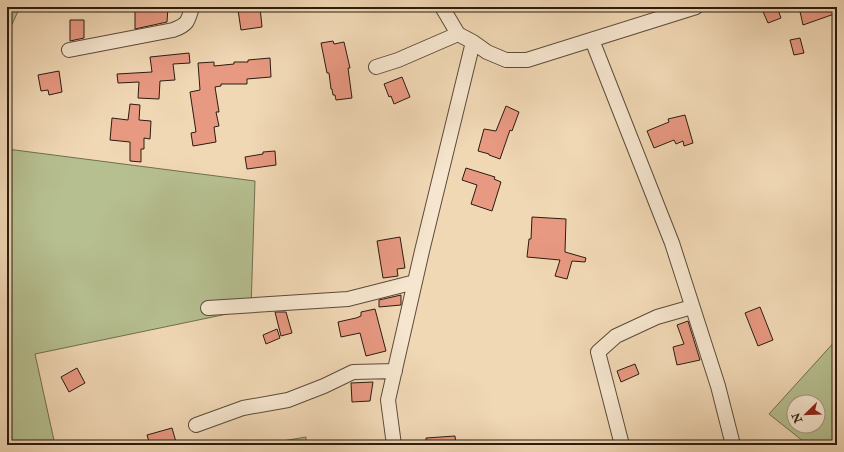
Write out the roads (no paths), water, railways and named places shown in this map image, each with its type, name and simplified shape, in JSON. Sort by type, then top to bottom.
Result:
[{"type":"street","points":[[69,50],[178,28],[183,26],[189,19],[192,7]]},
{"type":"street","points":[[442,7],[458,34],[487,52],[506,60],[527,60],[696,7]]},
{"type":"street","points":[[376,67],[398,60],[458,34]]},
{"type":"street","points":[[592,40],[672,243],[718,386],[733,445]]},
{"type":"street","points":[[394,445],[388,400],[473,42]]},
{"type":"street","points":[[208,308],[348,299],[415,282]]},
{"type":"street","points":[[622,445],[598,352],[616,336],[657,317],[692,307]]},
{"type":"street","points":[[196,425],[243,408],[288,400],[354,372],[395,371]]}]
